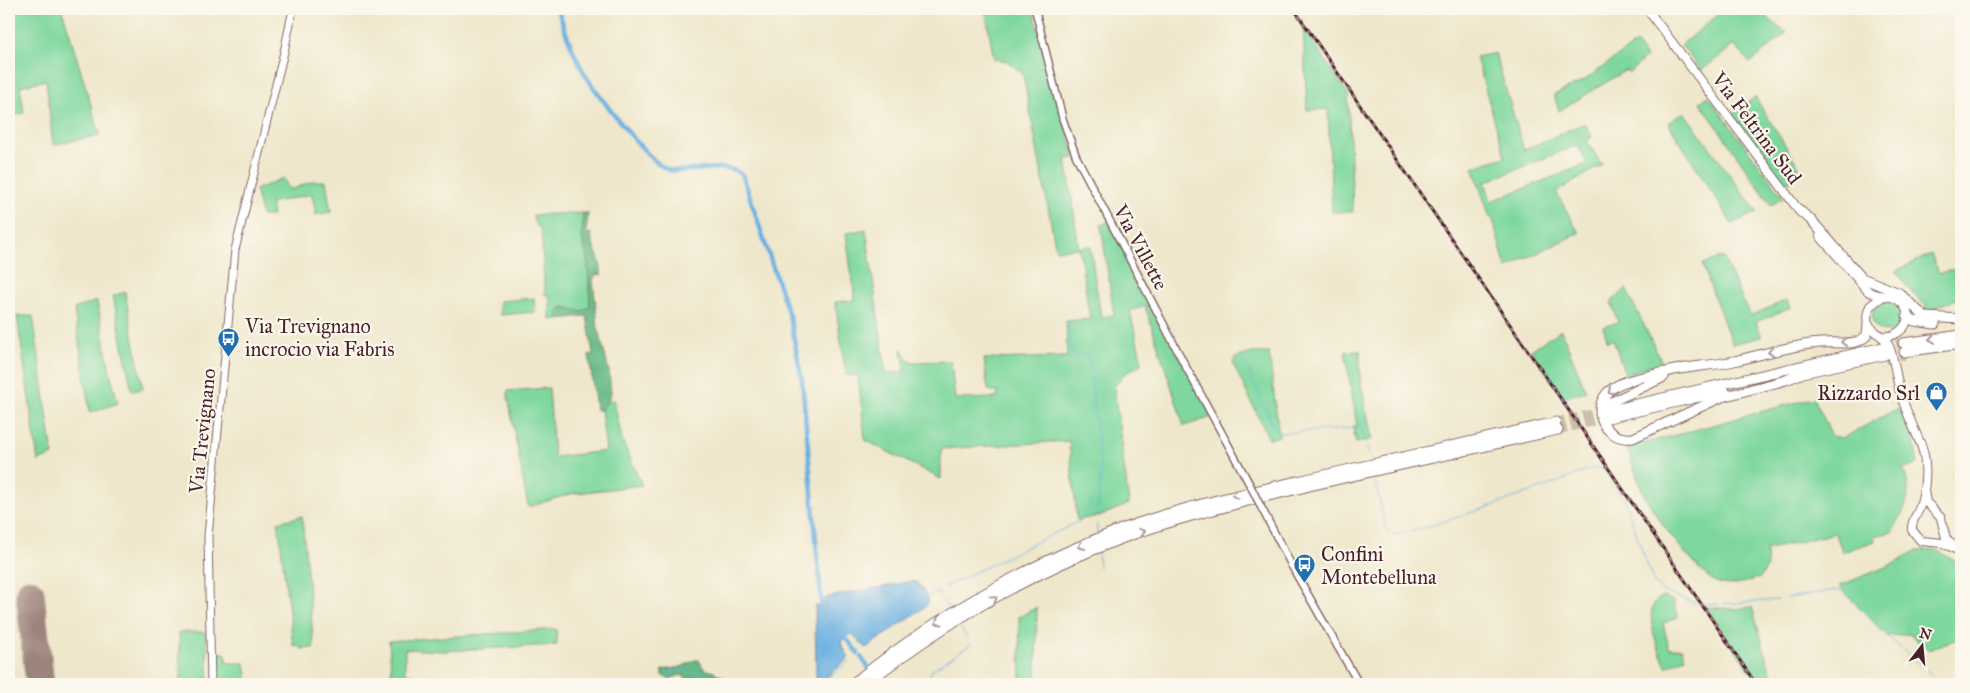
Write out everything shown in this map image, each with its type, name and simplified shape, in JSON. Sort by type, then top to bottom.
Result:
[{"type":"highway","points":[[1798,209],[1812,221],[1859,276],[1899,293],[1922,316],[1957,320]]},
{"type":"highway","points":[[1907,315],[1912,320],[1937,324],[1957,320]]},
{"type":"highway","points":[[1803,373],[1786,380],[1722,397],[1635,438],[1619,438],[1605,428],[1600,417],[1600,406],[1605,396],[1612,389],[1669,371],[1693,368],[1812,344],[1858,342],[1867,335],[1868,324]]},
{"type":"highway","points":[[1961,335],[1904,350],[1961,346]]},
{"type":"highway","points":[[1885,354],[1803,373],[1607,412],[1885,354]]},
{"type":"highway","points":[[1607,412],[1658,380],[1693,368]]},
{"type":"highway","points":[[852,684],[909,641],[975,599],[1037,566],[1093,541],[1191,506],[1556,424],[1244,502],[1131,536],[1065,563],[994,598],[923,642],[866,684]]},
{"type":"main road","name":"Via Trevignano","points":[[211,684],[208,536],[235,250],[240,222],[284,52],[293,9]]},
{"type":"main road","name":"Via Feltrina Sud","points":[[1647,9],[1798,209],[1844,264],[1868,291],[1901,302],[1907,315]]},
{"type":"main road","name":"Via Feltrina Sud","points":[[1844,264],[1865,294],[1870,306]]},
{"type":"main road","points":[[1883,297],[1870,306],[1867,316],[1868,324],[1872,331],[1881,336],[1889,345],[1900,394],[1922,448],[1923,487],[1926,502],[1941,518],[1945,536],[1959,551]]},
{"type":"main road","points":[[1900,394],[1894,344],[1898,334],[1905,326],[1907,315]]},
{"type":"main road","points":[[1881,336],[1898,334]]},
{"type":"main road","points":[[1923,487],[1919,508],[1911,526],[1914,535],[1921,541],[1943,543],[1959,551]]},
{"type":"main road","points":[[1915,516],[1924,510],[1934,512]]},
{"type":"main road","points":[[1931,542],[1940,537],[1944,528]]},
{"type":"street","name":"Via Villette","points":[[1035,9],[1063,120],[1076,156],[1295,572],[1359,684]]},
{"type":"green space","points":[[9,9],[62,9],[100,135],[53,145],[46,80],[20,86],[24,113],[9,116]]},
{"type":"green space","points":[[985,9],[1033,9],[1075,158],[1066,159],[1079,248],[1056,250],[1023,74],[1007,61],[994,59]]},
{"type":"green space","points":[[1725,9],[1757,9],[1786,33],[1750,63],[1734,45],[1701,71],[1681,45]]},
{"type":"green space","points":[[1303,27],[1348,94],[1353,212],[1332,212],[1328,109],[1307,110]]},
{"type":"green space","points":[[1636,43],[1646,57],[1629,73],[1626,70],[1559,111],[1554,95],[1585,80]]},
{"type":"green space","points":[[1495,53],[1524,150],[1585,123],[1592,137],[1587,141],[1602,165],[1556,192],[1579,233],[1506,268],[1492,217],[1490,218],[1473,167],[1505,157],[1476,57]],"holes":[[[1578,145],[1587,164],[1491,201],[1485,182]]]},
{"type":"green space","points":[[1708,96],[1784,198],[1771,205],[1700,102]]},
{"type":"green space","points":[[1755,97],[1802,172],[1784,185],[1732,114]]},
{"type":"green space","points":[[1684,112],[1757,212],[1732,224],[1668,123]]},
{"type":"green space","points":[[283,178],[290,190],[313,181],[326,181],[331,212],[316,215],[312,194],[271,203],[273,216],[262,216],[255,190]]},
{"type":"green space","points":[[583,213],[582,236],[588,264],[590,306],[582,312],[564,307],[559,310],[557,319],[550,320],[550,295],[545,295],[541,230],[534,222],[533,215]]},
{"type":"green space","points":[[583,213],[588,213],[586,234],[591,233],[601,269],[601,275],[596,274],[593,280],[598,328],[609,371],[611,393],[601,410],[596,410],[589,355],[593,354],[587,316],[557,319],[559,310],[564,307],[582,312],[590,306],[588,264],[582,236]]},
{"type":"green space","points":[[1108,222],[1212,417],[1184,426],[1145,306],[1130,311],[1142,362],[1139,366],[1125,373],[1114,387],[1129,504],[1100,516],[1077,520],[1069,441],[941,449],[941,479],[865,440],[858,375],[846,375],[835,302],[855,300],[846,233],[866,229],[886,374],[905,371],[902,349],[910,362],[951,361],[955,399],[997,398],[998,392],[988,390],[984,359],[1067,357],[1066,321],[1090,319],[1079,248],[1090,246],[1101,317],[1114,315],[1101,225]]},
{"type":"green space","points":[[1931,254],[1939,273],[1961,268],[1961,297],[1930,310],[1912,293],[1896,271]]},
{"type":"green space","points":[[1723,257],[1750,316],[1787,300],[1790,308],[1756,322],[1762,337],[1732,344],[1702,264]]},
{"type":"green space","points":[[1626,289],[1662,362],[1625,374],[1613,339],[1608,342],[1603,327],[1618,322],[1611,302]]},
{"type":"green space","points":[[125,292],[143,389],[132,391],[113,296]]},
{"type":"green space","points":[[534,298],[535,312],[500,315],[499,301]]},
{"type":"green space","points":[[97,301],[110,372],[118,403],[90,413],[74,309]]},
{"type":"green space","points":[[1887,302],[1898,306],[1902,317],[1898,328],[1887,332],[1876,328],[1872,317],[1876,306]]},
{"type":"green space","points":[[17,316],[33,316],[53,455],[38,461]]},
{"type":"green space","points":[[1561,330],[1586,391],[1563,398],[1531,350]]},
{"type":"green space","points":[[1360,351],[1360,378],[1372,439],[1356,443],[1353,426],[1357,426],[1345,352]]},
{"type":"green space","points":[[1252,353],[1269,353],[1279,436],[1269,439],[1233,364],[1235,358]]},
{"type":"green space","points":[[549,388],[554,457],[606,451],[601,410],[608,401],[614,400],[622,440],[642,485],[570,494],[528,507],[507,391]]},
{"type":"green space","points":[[1814,398],[1832,436],[1843,438],[1898,408],[1913,437],[1918,463],[1903,469],[1908,486],[1908,494],[1901,517],[1892,532],[1874,536],[1875,541],[1843,552],[1835,533],[1766,550],[1767,567],[1760,578],[1728,585],[1718,583],[1709,578],[1688,557],[1657,515],[1641,488],[1627,447]]},
{"type":"green space","points":[[302,516],[314,648],[301,649],[301,646],[293,645],[278,522]]},
{"type":"green space","points":[[1937,550],[1956,562],[1961,569],[1961,638],[1929,650],[1909,634],[1887,636],[1839,586],[1895,563],[1915,551]]},
{"type":"green space","points":[[1663,596],[1673,601],[1678,618],[1663,623],[1669,648],[1682,648],[1686,657],[1666,667],[1656,641],[1651,620],[1652,610],[1656,602]]},
{"type":"green space","points":[[1037,607],[1036,684],[1021,684],[1019,617]]},
{"type":"green space","points":[[1706,607],[1733,609],[1752,607],[1774,684],[1759,684]]},
{"type":"green space","points":[[556,629],[557,645],[443,651],[405,649],[405,672],[418,677],[419,684],[392,684],[389,641]]},
{"type":"green space","points":[[179,632],[206,632],[209,684],[181,684]]},
{"type":"green space","points":[[217,651],[226,654],[227,663],[245,663],[248,684],[217,684]]},
{"type":"green space","points":[[699,660],[704,669],[714,672],[736,684],[720,684],[692,678],[689,680],[681,675],[669,679],[663,676],[662,670],[681,667]]},
{"type":"water","points":[[913,581],[921,586],[929,601],[926,606],[866,648],[852,634],[842,640],[841,643],[849,658],[820,683],[816,679],[815,606],[820,606],[836,630],[839,627],[825,609],[825,599],[828,597]]},
{"type":"waterway","points":[[558,9],[572,47],[588,79],[622,125],[660,165],[669,170],[678,171],[728,169],[736,171],[743,176],[790,319],[802,379],[822,608],[858,653]]},
{"type":"waterway","points":[[1069,324],[1071,352],[1076,355],[1087,356],[1089,359],[1101,472],[1097,517]]},
{"type":"waterway","points":[[1245,362],[1274,429],[1281,433],[1360,428],[1363,430],[1370,460]]},
{"type":"waterway","points":[[1374,476],[1387,533],[1398,535],[1481,509],[1594,468],[1603,469],[1624,499],[1654,583],[1664,592],[1697,604]]},
{"type":"waterway","points":[[945,587],[1082,520],[1091,503]]},
{"type":"waterway","points":[[1097,524],[1097,534]]},
{"type":"waterway","points":[[1098,553],[1099,567]]},
{"type":"waterway","points":[[1788,598],[1836,590],[1844,591],[1887,636],[1934,677]]},
{"type":"waterway","points":[[927,598],[938,591]]},
{"type":"waterway","points":[[938,592],[940,596]]},
{"type":"waterway","points":[[943,600],[950,610]]},
{"type":"waterway","points":[[1724,604],[1778,600]]},
{"type":"waterway","points":[[1703,604],[1718,604]]},
{"type":"waterway","points":[[958,624],[967,638]]},
{"type":"waterway","points":[[847,641],[854,652]]},
{"type":"waterway","points":[[931,684],[930,675],[932,670],[970,645],[970,643]]},
{"type":"waterway","points":[[861,657],[870,670]]},
{"type":"waterway","points":[[821,684],[850,661]]},
{"type":"waterway","points":[[669,684],[672,670],[699,673],[730,684]]},
{"type":"waterway","points":[[875,676],[882,684]]},
{"type":"runway","points":[[30,593],[40,684]]},
{"type":"tunnel","points":[[1883,347],[1903,343]]},
{"type":"tunnel","points":[[1886,359],[1905,355]]},
{"type":"tunnel","points":[[1556,422],[1606,411]]},
{"type":"tunnel","points":[[1558,430],[1608,418]]},
{"type":"railway","points":[[1294,9],[1756,684]]},
{"type":"place","name":"Via Trevignano incrocio via Fabris","points":[[229,357]]},
{"type":"place","name":"Rizzardo Srl","points":[[1936,412]]},
{"type":"place","name":"Confini Montebelluna","points":[[1305,584]]}]
